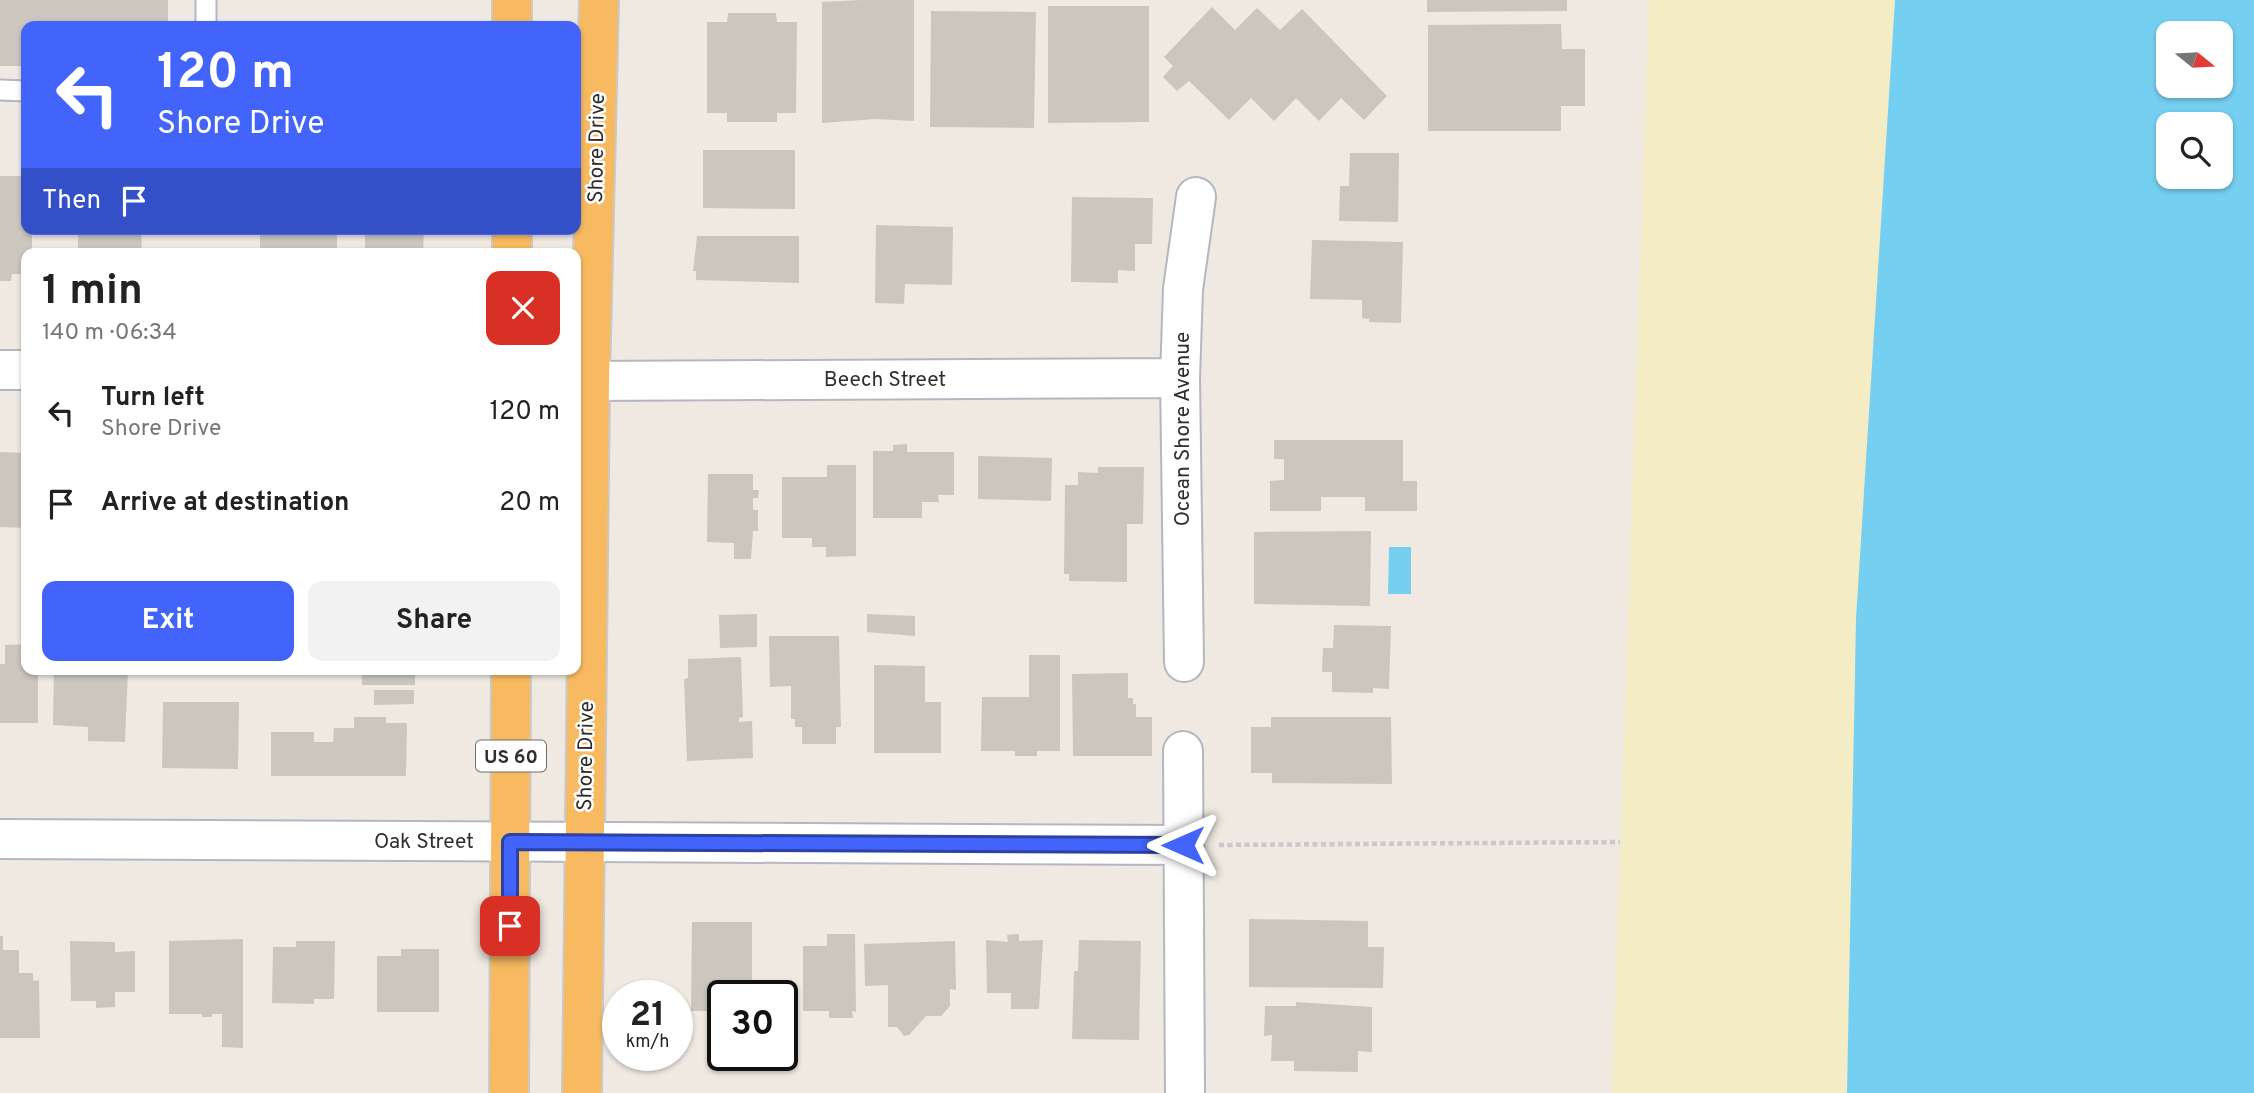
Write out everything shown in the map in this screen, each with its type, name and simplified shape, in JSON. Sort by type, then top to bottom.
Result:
[{"type":"highway","points":[[512,0],[512,21]]},
{"type":"highway","name":"Shore Drive","points":[[582,1093],[590,381],[599,0]]},
{"type":"highway","name":"US 60","points":[[509,1093],[511,675]]},
{"type":"street","name":"Ocean Shore Avenue","points":[[1184,662],[1180,378],[1183,289],[1196,197]]},
{"type":"street","points":[[0,370],[21,370]]},
{"type":"street","name":"Beech Street","points":[[590,381],[1180,378]]},
{"type":"street","points":[[1183,751],[1185,1093]]},
{"type":"street","name":"Oak Street","points":[[0,839],[1183,845]]},
{"type":"lane","points":[[206,0],[206,21]]},
{"type":"lane","points":[[0,90],[21,91]]},
{"type":"path","points":[[1183,845],[1620,842]]},
{"type":"sand","points":[[1649,0],[1895,0],[1856,619],[1847,1093],[1612,1093]]},
{"type":"water","points":[[1895,0],[2254,0],[2254,1093],[1847,1093],[1856,619]]},
{"type":"water","points":[[1389,547],[1411,547],[1411,594],[1388,594]]},
{"type":"building","points":[[0,0],[168,0],[168,21],[21,21],[21,66],[0,66]]},
{"type":"building","points":[[914,0],[914,121],[875,119],[822,123],[822,2]]},
{"type":"building","points":[[1427,0],[1567,0],[1567,11],[1427,12]]},
{"type":"building","points":[[1048,6],[1149,6],[1149,122],[1048,123]]},
{"type":"building","points":[[1212,7],[1235,30],[1257,8],[1280,30],[1302,9],[1387,96],[1364,120],[1341,98],[1319,121],[1296,98],[1274,121],[1251,98],[1229,120],[1189,81],[1177,91],[1163,77],[1173,66],[1164,57]]},
{"type":"building","points":[[931,11],[1036,12],[1034,128],[930,127]]},
{"type":"building","points":[[728,13],[776,13],[777,22],[797,22],[796,113],[777,113],[777,122],[727,122],[727,113],[707,113],[707,22],[727,22]]},
{"type":"building","points":[[1561,24],[1562,49],[1585,49],[1585,106],[1561,106],[1561,131],[1428,131],[1428,25]]},
{"type":"building","points":[[703,150],[795,150],[795,209],[703,208]]},
{"type":"building","points":[[1350,153],[1399,153],[1398,222],[1339,221],[1340,186],[1349,186]]},
{"type":"building","points":[[0,176],[21,176],[21,235],[32,235],[32,248],[21,248],[21,274],[12,274],[11,281],[0,281]]},
{"type":"building","points":[[1072,197],[1153,198],[1152,244],[1135,244],[1135,271],[1118,270],[1118,283],[1071,282]]},
{"type":"building","points":[[876,225],[953,227],[952,285],[905,284],[904,304],[875,303]]},
{"type":"building","points":[[78,235],[141,235],[142,248],[78,248]]},
{"type":"building","points":[[260,235],[337,235],[337,248],[260,248]]},
{"type":"building","points":[[365,235],[424,235],[423,248],[365,248]]},
{"type":"building","points":[[697,236],[799,236],[799,283],[696,280],[696,271],[693,271]]},
{"type":"building","points":[[1312,240],[1403,242],[1401,323],[1369,322],[1369,319],[1362,318],[1362,300],[1310,299]]},
{"type":"building","points":[[1274,440],[1403,440],[1403,481],[1417,481],[1417,511],[1365,511],[1365,497],[1321,497],[1321,511],[1270,511],[1270,481],[1284,480],[1284,459],[1274,459]]},
{"type":"building","points":[[907,444],[907,452],[954,452],[954,495],[938,495],[939,502],[922,502],[922,518],[873,518],[873,451],[893,451],[893,445]]},
{"type":"building","points":[[0,452],[21,453],[21,528],[0,527]]},
{"type":"building","points":[[978,456],[1052,458],[1051,501],[978,499]]},
{"type":"building","points":[[827,465],[856,465],[856,556],[826,557],[826,547],[812,547],[812,538],[782,538],[782,477],[827,477]]},
{"type":"building","points":[[1098,467],[1144,467],[1143,524],[1127,524],[1127,582],[1069,581],[1069,574],[1064,574],[1065,485],[1078,485],[1078,472],[1098,473]]},
{"type":"building","points":[[708,474],[753,474],[753,490],[759,490],[758,498],[753,498],[753,510],[758,510],[758,531],[753,531],[751,559],[734,559],[734,543],[707,542]]},
{"type":"building","points":[[1371,531],[1370,606],[1254,604],[1254,532]]},
{"type":"building","points":[[757,614],[757,647],[720,648],[719,615]]},
{"type":"building","points":[[867,614],[915,616],[915,636],[867,632]]},
{"type":"building","points":[[1334,625],[1391,626],[1389,689],[1373,688],[1373,693],[1332,692],[1332,672],[1322,672],[1323,648],[1333,648]]},
{"type":"building","points":[[769,636],[839,636],[841,727],[836,727],[836,744],[802,744],[802,727],[795,727],[795,719],[791,719],[791,686],[770,687]]},
{"type":"building","points":[[21,644],[21,675],[38,675],[38,723],[0,723],[0,664],[5,664],[5,645]]},
{"type":"building","points":[[1029,655],[1060,655],[1060,751],[1037,751],[1037,756],[1015,756],[1015,751],[981,751],[982,697],[1029,697]]},
{"type":"building","points":[[741,657],[743,717],[739,718],[739,722],[752,721],[753,758],[687,761],[684,679],[688,678],[688,659]]},
{"type":"building","points":[[874,665],[925,666],[925,702],[941,702],[941,753],[874,753]]},
{"type":"building","points":[[1128,673],[1128,698],[1133,698],[1133,704],[1136,704],[1136,717],[1152,717],[1152,756],[1073,756],[1072,674]]},
{"type":"building","points":[[54,675],[128,675],[125,742],[88,741],[88,727],[53,725]]},
{"type":"building","points":[[362,675],[415,675],[415,685],[362,685]]},
{"type":"building","points":[[374,690],[414,690],[414,704],[374,705]]},
{"type":"building","points":[[163,702],[239,702],[238,769],[162,768]]},
{"type":"building","points":[[354,717],[386,717],[386,723],[407,723],[406,776],[271,776],[271,732],[314,732],[314,742],[333,742],[334,728],[354,728]]},
{"type":"building","points":[[1271,717],[1391,717],[1392,784],[1272,783],[1272,773],[1251,773],[1251,727],[1271,727]]},
{"type":"building","points":[[1249,919],[1368,921],[1368,947],[1384,947],[1383,988],[1249,987]]},
{"type":"building","points":[[692,922],[752,922],[752,980],[707,980],[707,1011],[693,1011]]},
{"type":"building","points":[[827,934],[855,934],[856,1012],[852,1011],[853,1018],[829,1018],[829,1011],[803,1011],[803,946],[827,946]]},
{"type":"building","points":[[1019,934],[1019,941],[1043,940],[1039,1009],[1011,1009],[1011,993],[987,993],[986,940],[1008,942],[1007,935]]},
{"type":"building","points":[[0,936],[3,936],[3,950],[19,950],[19,973],[33,973],[33,981],[39,980],[40,1038],[0,1038]]},
{"type":"building","points":[[243,939],[243,1048],[222,1047],[222,1014],[202,1017],[202,1014],[169,1014],[169,941]]},
{"type":"building","points":[[1079,940],[1141,941],[1139,1040],[1072,1039],[1074,971],[1078,971]]},
{"type":"building","points":[[70,941],[115,942],[115,952],[135,951],[135,992],[115,992],[115,1007],[96,1008],[96,1001],[71,1001]]},
{"type":"building","points":[[296,941],[335,941],[334,999],[314,999],[314,1004],[272,1003],[273,947],[296,947]]},
{"type":"building","points":[[955,941],[956,990],[950,989],[950,1006],[941,1016],[926,1016],[909,1035],[904,1036],[897,1027],[888,1027],[888,985],[865,986],[864,944]]},
{"type":"building","points":[[401,949],[439,949],[439,1012],[377,1012],[377,956],[401,956]]},
{"type":"building","points":[[1296,1002],[1372,1007],[1372,1052],[1358,1051],[1358,1072],[1294,1071],[1294,1061],[1271,1061],[1272,1035],[1264,1036],[1265,1006],[1296,1006]]},
{"type":"route","points":[[510,926],[510,842],[1183,845]]}]
